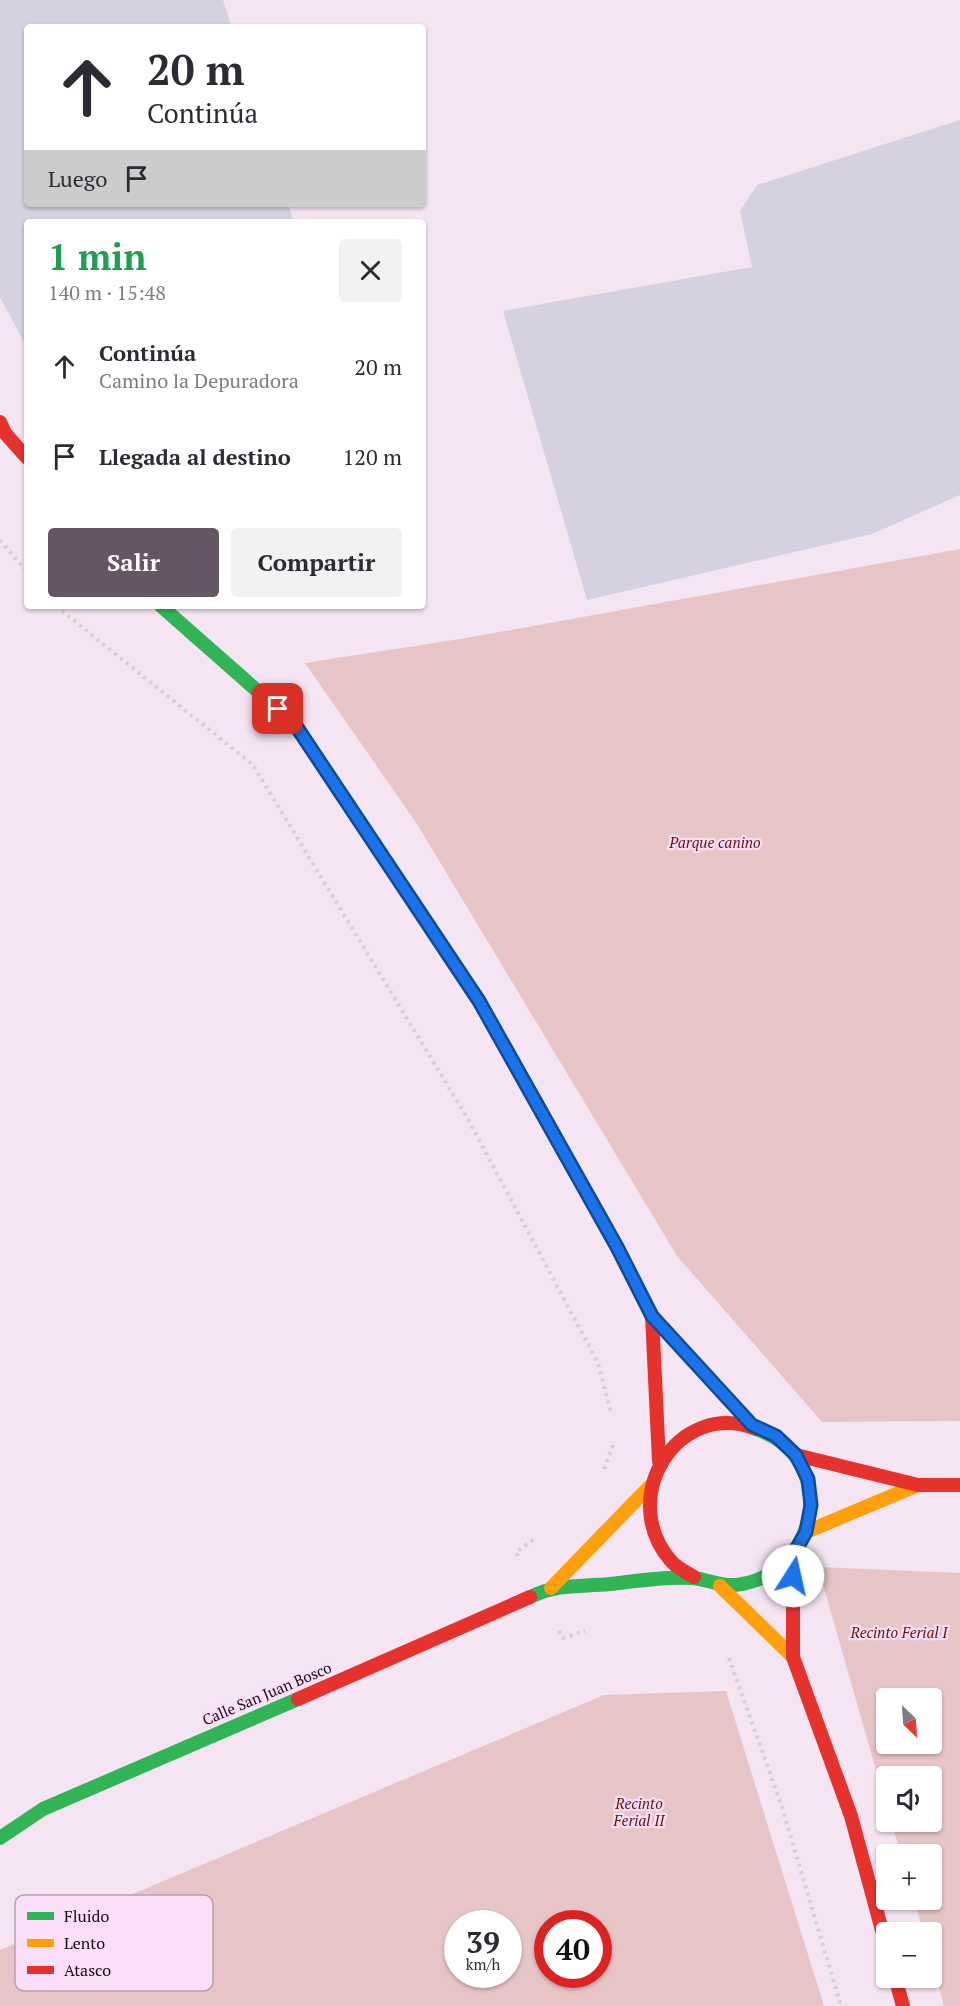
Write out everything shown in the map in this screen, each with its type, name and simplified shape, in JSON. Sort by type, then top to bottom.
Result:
[{"type":"street","points":[[0,422],[5,433],[24,455]]},
{"type":"street","points":[[164,609],[294,723],[479,1001],[617,1247],[652,1316],[752,1425]]},
{"type":"street","points":[[652,1316],[659,1461]]},
{"type":"street","points":[[726,1422],[752,1425],[776,1436],[796,1455],[808,1479],[811,1505],[806,1532],[793,1555],[772,1573],[747,1584],[720,1586],[694,1577],[671,1562],[656,1540],[648,1515],[649,1487],[659,1461],[676,1442],[700,1428],[726,1422]]},
{"type":"street","points":[[796,1455],[918,1485],[960,1485]]},
{"type":"street","points":[[806,1532],[918,1485]]},
{"type":"street","name":"Calle San Juan Bosco","points":[[545,1591],[649,1487]]},
{"type":"street","points":[[793,1555],[793,1657],[851,1816],[880,1922]]},
{"type":"street","name":"Calle San Juan Bosco","points":[[0,1838],[43,1809],[545,1591],[694,1577]]},
{"type":"street","points":[[720,1586],[793,1657]]},
{"type":"street","points":[[898,1988],[903,2006]]},
{"type":"path","points":[[0,540],[24,568]]},
{"type":"path","points":[[60,609],[253,765],[468,1119],[598,1363],[611,1414]]},
{"type":"path","points":[[602,1475],[616,1435]]},
{"type":"path","points":[[542,1533],[516,1552],[545,1591],[563,1638],[595,1628]]},
{"type":"path","points":[[725,1647],[781,1804],[841,2006]]},
{"type":"green space","name":"Parque canino","points":[[960,549],[960,1421],[822,1422],[677,1256],[417,824],[305,663],[466,638]]},
{"type":"green space","name":"Recinto Ferial I","points":[[818,1567],[960,1573],[960,2006],[944,2006],[939,1988],[942,1988],[942,1922],[920,1922],[917,1910],[942,1910],[942,1844],[898,1844],[894,1832],[942,1832],[942,1766],[876,1766],[876,1770]]},
{"type":"green space","name":"Recinto Ferial II","points":[[726,1691],[824,2006],[0,2006],[0,1950],[15,1944],[15,1991],[213,1991],[213,1895],[130,1895],[604,1695]]},
{"type":"building","points":[[0,0],[223,0],[231,24],[24,24],[24,207],[289,207],[293,219],[24,219],[24,342],[0,297]]},
{"type":"building","points":[[960,120],[960,495],[872,534],[587,600],[503,311],[752,267],[740,211],[757,185]]},
{"type":"traffic: fast","points":[[164,609],[294,723],[479,1001],[502,1042]]},
{"type":"traffic: fast","points":[[660,1325],[752,1425]]},
{"type":"traffic: fast","points":[[530,1597],[551,1589],[570,1586],[662,1578],[693,1578],[735,1585],[759,1579],[774,1571],[788,1559],[798,1545],[810,1512],[810,1495],[806,1477],[793,1453],[773,1437],[756,1429]]},
{"type":"traffic: fast","points":[[0,1838],[43,1809],[298,1699]]},
{"type":"traffic: slow","points":[[502,1042],[617,1247],[652,1316],[660,1325]]},
{"type":"traffic: slow","points":[[806,1532],[918,1485]]},
{"type":"traffic: slow","points":[[551,1588],[649,1487]]},
{"type":"traffic: slow","points":[[720,1586],[793,1657]]},
{"type":"traffic: jam","points":[[0,422],[5,433],[24,455]]},
{"type":"traffic: jam","points":[[652,1316],[659,1461]]},
{"type":"traffic: jam","points":[[694,1577],[671,1561],[656,1536],[650,1509],[653,1483],[664,1460],[680,1441],[702,1428],[728,1423],[756,1429]]},
{"type":"traffic: jam","points":[[796,1455],[918,1485],[960,1485]]},
{"type":"traffic: jam","points":[[793,1555],[793,1657],[851,1816],[880,1922]]},
{"type":"traffic: jam","points":[[298,1699],[530,1597]]},
{"type":"traffic: jam","points":[[898,1988],[903,2006]]},
{"type":"route","points":[[278,709],[294,723],[479,1001],[617,1247],[652,1316],[752,1425],[776,1436],[796,1455],[808,1479],[811,1505],[806,1532],[793,1555],[793,1576]]}]
